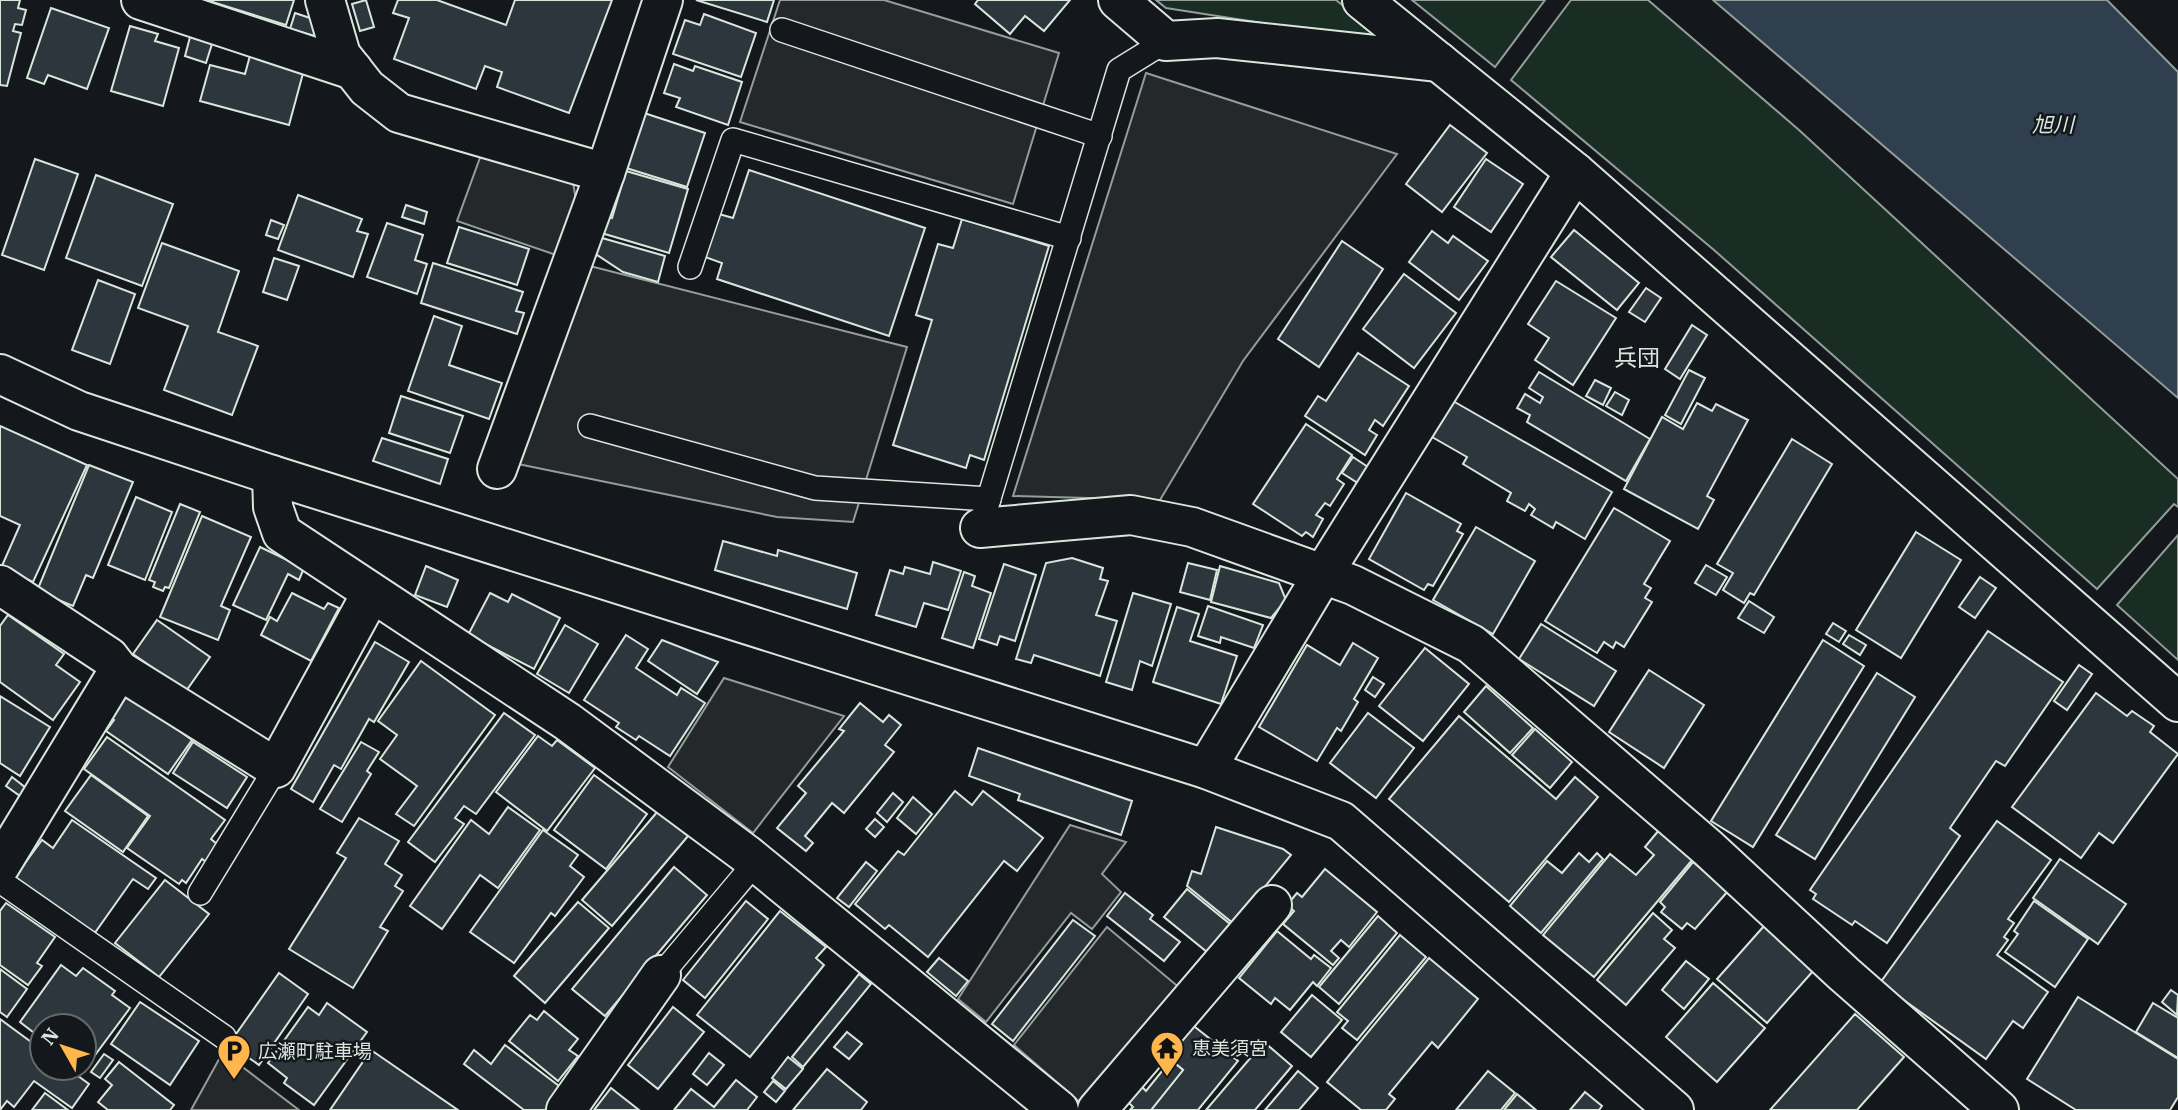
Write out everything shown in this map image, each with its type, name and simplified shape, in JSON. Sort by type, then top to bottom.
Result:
[{"type":"street","points":[[141,0],[353,70]]},
{"type":"street","points":[[325,0],[341,55],[367,88],[399,113],[605,173]]},
{"type":"street","points":[[497,469],[605,173],[663,0]]},
{"type":"street","points":[[1118,0],[1166,41],[1217,38],[1439,62]]},
{"type":"street","points":[[1362,0],[1575,172],[2178,702]]},
{"type":"street","points":[[1206,769],[1323,575],[1575,172]]},
{"type":"street","points":[[0,374],[79,411],[272,475],[1206,769],[1340,821],[1674,1110]]},
{"type":"street","points":[[272,475],[273,507],[282,533],[568,722],[756,862],[1059,1110]]},
{"type":"street","points":[[985,514],[1131,515],[1192,527],[1353,585],[1471,644],[1708,848],[1844,974],[1998,1110]]},
{"type":"street","points":[[0,585],[109,657],[119,670],[276,768],[372,594]]},
{"type":"street","points":[[0,866],[119,670]]},
{"type":"street","points":[[1097,1110],[1272,905]]},
{"type":"street","points":[[566,1110],[661,975]]},
{"type":"lane","points":[[782,30],[1100,136]]},
{"type":"lane","points":[[590,426],[815,488],[985,514],[1119,70],[1166,41]]},
{"type":"lane","points":[[690,267],[733,140],[1069,238]]},
{"type":"lane","points":[[200,893],[276,768]]},
{"type":"lane","points":[[661,975],[756,862]]},
{"type":"lane","points":[[0,881],[224,1037]]},
{"type":"green space","points":[[1156,0],[1336,0],[1390,43],[1166,8]]},
{"type":"green space","points":[[1412,0],[1545,0],[1495,67]]},
{"type":"green space","points":[[1571,0],[1648,0],[1799,130],[2178,479],[2178,507],[2174,504],[2097,589],[1714,250],[1511,80]]},
{"type":"green space","points":[[2178,535],[2178,660],[2117,605]]},
{"type":"shaded area","points":[[780,0],[884,0],[1059,53],[1013,204],[740,122]]},
{"type":"shaded area","points":[[1146,73],[1397,154],[1243,361],[1160,500],[1013,496]]},
{"type":"shaded area","points":[[481,155],[573,182],[578,212],[559,256],[457,221]]},
{"type":"shaded area","points":[[586,265],[907,347],[853,522],[777,517],[513,463]]},
{"type":"shaded area","points":[[724,678],[844,716],[753,833],[668,767]]},
{"type":"shaded area","points":[[1070,825],[1126,842],[1102,874],[1121,892],[1092,929],[1071,913],[986,1022],[958,999]]},
{"type":"shaded area","points":[[1107,927],[1181,989],[1082,1104],[1014,1045]]},
{"type":"shaded area","name":"広瀬町駐車場","points":[[223,1052],[299,1110],[191,1110]]},
{"type":"water","name":"旭川","points":[[1713,0],[2107,0],[2178,72],[2178,398]]},
{"type":"building","points":[[0,0],[20,0],[18,8],[26,10],[22,25],[15,24],[13,31],[21,33],[7,86],[0,85]]},
{"type":"building","points":[[206,0],[294,0],[286,25]]},
{"type":"building","points":[[366,0],[374,27],[360,31],[352,4]]},
{"type":"building","points":[[398,0],[437,0],[506,25],[515,0],[612,0],[569,113],[497,87],[502,72],[485,66],[476,89],[394,59],[409,18],[393,13]]},
{"type":"building","points":[[696,0],[774,0],[767,22]]},
{"type":"building","points":[[978,0],[1070,0],[1044,31],[1025,16],[1010,34],[975,4]]},
{"type":"building","points":[[51,8],[109,28],[87,89],[48,75],[44,84],[27,78]]},
{"type":"building","points":[[295,13],[322,22],[318,37],[290,29]]},
{"type":"building","points":[[704,14],[756,33],[741,77],[673,54],[685,20],[700,25]]},
{"type":"building","points":[[130,26],[158,34],[155,41],[179,48],[163,106],[111,91]]},
{"type":"building","points":[[190,37],[212,44],[206,63],[185,56]]},
{"type":"building","points":[[251,52],[305,66],[289,125],[200,101],[210,65],[245,74]]},
{"type":"building","points":[[674,64],[693,71],[695,66],[742,82],[728,125],[676,107],[680,98],[664,93]]},
{"type":"building","points":[[641,112],[705,133],[687,187],[623,167]]},
{"type":"building","points":[[1450,125],[1487,153],[1442,212],[1406,184]]},
{"type":"building","points":[[35,159],[78,174],[44,270],[2,255]]},
{"type":"building","points":[[1486,159],[1523,184],[1491,232],[1454,207]]},
{"type":"building","points":[[749,170],[925,228],[889,336],[717,279],[722,263],[705,257],[719,214],[733,218]]},
{"type":"building","points":[[626,171],[688,189],[669,253],[598,232],[603,215],[612,218]]},
{"type":"building","points":[[96,175],[173,204],[142,286],[66,258]]},
{"type":"building","points":[[298,195],[362,219],[357,231],[368,234],[353,277],[278,250]]},
{"type":"building","points":[[406,205],[427,212],[424,224],[402,217]]},
{"type":"building","points":[[962,219],[1049,246],[984,460],[970,455],[966,468],[893,445],[932,320],[916,315],[938,244],[953,248]]},
{"type":"building","points":[[271,220],[284,225],[278,239],[266,235]]},
{"type":"building","points":[[387,223],[423,235],[415,260],[427,264],[417,294],[367,277]]},
{"type":"building","points":[[459,227],[529,249],[517,285],[447,263]]},
{"type":"building","points":[[1574,230],[1639,283],[1617,310],[1551,257]]},
{"type":"building","points":[[1432,231],[1448,243],[1453,236],[1488,261],[1459,300],[1409,262]]},
{"type":"building","points":[[595,236],[665,256],[658,282],[623,272],[591,251]]},
{"type":"building","points":[[1342,241],[1383,269],[1319,367],[1278,339]]},
{"type":"building","points":[[162,243],[239,271],[218,332],[258,346],[232,415],[164,390],[188,326],[138,308]]},
{"type":"building","points":[[274,258],[299,266],[287,300],[263,292]]},
{"type":"building","points":[[433,263],[523,292],[516,311],[524,313],[517,334],[421,303]]},
{"type":"building","points":[[1404,274],[1456,313],[1414,368],[1363,329]]},
{"type":"building","points":[[98,280],[135,294],[110,364],[72,350]]},
{"type":"building","points":[[1556,281],[1616,318],[1573,385],[1535,360],[1549,338],[1528,324]]},
{"type":"building","points":[[1646,288],[1661,298],[1645,322],[1629,312]]},
{"type":"building","points":[[434,316],[462,326],[449,365],[502,383],[489,419],[408,391]]},
{"type":"building","points":[[1692,325],[1707,335],[1680,379],[1665,369]]},
{"type":"building","points":[[1358,353],[1409,386],[1383,426],[1375,420],[1369,430],[1377,435],[1365,455],[1305,416],[1318,396],[1326,401]]},
{"type":"building","points":[[1689,370],[1705,378],[1681,424],[1665,415]]},
{"type":"building","points":[[1539,372],[1650,439],[1626,481],[1527,422],[1530,415],[1517,408],[1525,394],[1540,403],[1543,397],[1529,388]]},
{"type":"building","points":[[1595,380],[1611,388],[1603,405],[1586,396]]},
{"type":"building","points":[[1615,392],[1629,400],[1622,415],[1606,406]]},
{"type":"building","points":[[401,396],[463,416],[450,453],[389,433]]},
{"type":"building","points":[[1453,401],[1612,492],[1585,539],[1556,522],[1553,528],[1531,515],[1535,509],[1529,504],[1525,511],[1507,501],[1511,493],[1463,464],[1467,457],[1432,437]]},
{"type":"building","points":[[1697,403],[1712,411],[1716,404],[1748,420],[1707,496],[1714,500],[1698,529],[1624,489],[1662,417],[1683,429]]},
{"type":"building","points":[[1306,424],[1352,455],[1337,479],[1344,484],[1330,506],[1325,503],[1316,515],[1323,519],[1313,537],[1306,532],[1302,536],[1253,504]]},
{"type":"building","points":[[0,426],[87,465],[33,582],[1,568],[20,525],[0,516]]},
{"type":"building","points":[[382,438],[448,459],[440,484],[373,461]]},
{"type":"building","points":[[1792,439],[1832,464],[1754,595],[1750,593],[1744,603],[1723,590],[1733,573],[1717,564]]},
{"type":"building","points":[[1353,457],[1371,469],[1361,485],[1342,473]]},
{"type":"building","points":[[89,465],[133,482],[93,578],[86,575],[73,606],[37,591]]},
{"type":"building","points":[[1406,493],[1461,524],[1457,531],[1463,534],[1433,586],[1428,584],[1424,590],[1369,559]]},
{"type":"building","points":[[136,497],[172,512],[145,580],[108,565]]},
{"type":"building","points":[[180,504],[200,512],[169,588],[165,587],[163,591],[153,587],[155,582],[149,580]]},
{"type":"building","points":[[1614,508],[1670,541],[1644,584],[1651,588],[1645,598],[1652,602],[1624,647],[1616,642],[1613,648],[1604,642],[1597,653],[1545,621]]},
{"type":"building","points":[[202,516],[251,537],[221,606],[230,610],[218,640],[160,617]]},
{"type":"building","points":[[1476,527],[1535,561],[1493,634],[1433,600]]},
{"type":"building","points":[[1916,532],[1961,560],[1901,658],[1856,630]]},
{"type":"building","points":[[723,541],[777,556],[778,550],[857,573],[847,609],[715,570]]},
{"type":"building","points":[[260,547],[304,568],[299,580],[288,574],[266,620],[233,605]]},
{"type":"building","points":[[1072,558],[1103,568],[1100,579],[1108,581],[1096,615],[1117,621],[1100,676],[1034,655],[1031,663],[1016,659],[1046,563]]},
{"type":"building","points":[[933,562],[961,571],[948,610],[924,603],[916,627],[876,615],[890,570],[903,574],[905,567],[930,574]]},
{"type":"building","points":[[1188,563],[1217,570],[1210,600],[1180,592]]},
{"type":"building","points":[[1004,564],[1036,575],[1015,641],[1000,636],[997,645],[979,639]]},
{"type":"building","points":[[1706,565],[1727,577],[1716,595],[1695,583]]},
{"type":"building","points":[[426,566],[458,580],[447,607],[415,595]]},
{"type":"building","points":[[1220,566],[1279,583],[1286,600],[1271,618],[1211,602]]},
{"type":"building","points":[[964,572],[975,576],[972,586],[991,593],[973,648],[942,638]]},
{"type":"building","points":[[1980,577],[1996,588],[1975,618],[1959,607]]},
{"type":"building","points":[[292,593],[324,609],[328,603],[339,608],[311,661],[261,635],[270,617],[277,621]]},
{"type":"building","points":[[490,593],[508,602],[512,594],[560,618],[534,669],[468,635]]},
{"type":"building","points":[[1133,593],[1171,604],[1152,666],[1140,661],[1132,690],[1106,682]]},
{"type":"building","points":[[1749,601],[1774,617],[1764,633],[1738,618]]},
{"type":"building","points":[[1208,606],[1263,625],[1254,648],[1221,637],[1220,643],[1198,636]]},
{"type":"building","points":[[1177,607],[1199,614],[1190,641],[1237,656],[1221,704],[1153,682]]},
{"type":"building","points":[[8,615],[64,654],[56,665],[80,682],[53,720],[0,682],[0,626]]},
{"type":"building","points":[[157,620],[210,657],[186,691],[133,654]]},
{"type":"building","points":[[1833,623],[1846,631],[1839,642],[1826,634]]},
{"type":"building","points":[[1541,624],[1616,671],[1594,706],[1519,659]]},
{"type":"building","points":[[565,625],[598,644],[569,693],[537,674]]},
{"type":"building","points":[[1988,631],[2063,682],[2005,766],[1996,761],[1950,828],[1960,836],[1887,943],[1855,921],[1852,925],[1813,899],[1816,894],[1810,890]]},
{"type":"building","points":[[626,635],[648,649],[636,668],[677,695],[681,688],[705,703],[670,756],[639,736],[636,740],[616,727],[619,723],[584,700]]},
{"type":"building","points":[[1849,635],[1866,645],[1860,655],[1843,644]]},
{"type":"building","points":[[662,640],[718,662],[697,694],[648,661]]},
{"type":"building","points":[[1823,640],[1864,666],[1753,847],[1711,821]]},
{"type":"building","points":[[375,642],[409,662],[374,722],[369,719],[341,769],[334,765],[313,802],[291,789]]},
{"type":"building","points":[[1353,643],[1378,658],[1354,699],[1358,702],[1341,731],[1337,728],[1317,761],[1259,727],[1307,645],[1340,665]]},
{"type":"building","points":[[1425,648],[1469,684],[1423,741],[1379,706]]},
{"type":"building","points":[[421,661],[495,715],[414,826],[396,814],[417,786],[380,759],[397,735],[378,721]]},
{"type":"building","points":[[2079,665],[2092,674],[2067,710],[2054,701]]},
{"type":"building","points":[[1649,670],[1704,705],[1664,768],[1609,732]]},
{"type":"building","points":[[1877,673],[1915,697],[1815,859],[1776,835]]},
{"type":"building","points":[[1373,677],[1384,684],[1375,697],[1365,690]]},
{"type":"building","points":[[1486,686],[1533,728],[1510,753],[1464,712]]},
{"type":"building","points":[[125,692],[192,740],[168,774],[106,731],[114,720],[108,716]]},
{"type":"building","points":[[2096,693],[2127,716],[2132,711],[2154,726],[2150,732],[2178,754],[2113,843],[2099,833],[2081,858],[2012,807]]},
{"type":"building","points":[[0,696],[50,727],[20,776],[0,763]]},
{"type":"building","points":[[860,703],[883,722],[889,715],[901,725],[885,745],[894,752],[844,813],[832,803],[805,836],[813,843],[806,851],[777,828],[806,793],[798,786],[844,731],[839,729]]},
{"type":"building","points":[[504,713],[535,735],[476,814],[464,806],[455,818],[464,824],[435,862],[408,842]]},
{"type":"building","points":[[1368,713],[1414,748],[1376,798],[1330,763]]},
{"type":"building","points":[[1459,716],[1556,799],[1575,777],[1598,797],[1509,902],[1389,799]]},
{"type":"building","points":[[1535,729],[1572,762],[1550,788],[1512,755]]},
{"type":"building","points":[[538,736],[552,746],[557,740],[595,768],[547,831],[496,792]]},
{"type":"building","points":[[107,737],[225,820],[211,839],[218,845],[206,862],[202,859],[186,883],[182,880],[179,884],[127,848],[150,816],[84,769]]},
{"type":"building","points":[[193,742],[247,777],[227,808],[173,773]]},
{"type":"building","points":[[361,742],[379,752],[367,771],[371,774],[342,822],[320,809]]},
{"type":"building","points":[[978,748],[1132,801],[1121,835],[1018,800],[1020,794],[969,776]]},
{"type":"building","points":[[91,775],[148,816],[123,852],[65,811]]},
{"type":"building","points":[[594,775],[647,814],[606,869],[554,830]]},
{"type":"building","points":[[12,777],[26,788],[20,796],[6,786]]},
{"type":"building","points":[[955,791],[972,805],[983,791],[1043,838],[1017,871],[1004,861],[928,957],[889,925],[885,929],[855,904],[898,851],[904,855]]},
{"type":"building","points":[[893,793],[903,802],[887,822],[877,813]]},
{"type":"building","points":[[913,797],[932,814],[916,834],[897,818]]},
{"type":"building","points":[[508,807],[540,830],[498,888],[480,875],[442,929],[410,906],[471,820],[489,834]]},
{"type":"building","points":[[658,811],[688,836],[612,926],[582,900]]},
{"type":"building","points":[[359,818],[399,841],[385,864],[402,875],[395,886],[403,891],[380,927],[388,931],[353,988],[289,949],[346,858],[337,853]]},
{"type":"building","points":[[875,819],[884,827],[875,837],[866,829]]},
{"type":"building","points":[[72,820],[156,878],[148,889],[133,879],[94,934],[14,878],[42,840],[53,848]]},
{"type":"building","points":[[1997,821],[2051,860],[2008,919],[2014,923],[2004,937],[2008,940],[1997,955],[2048,992],[2023,1028],[2013,1021],[1986,1059],[1880,983]]},
{"type":"building","points":[[1216,827],[1283,849],[1291,855],[1234,924],[1187,886],[1192,871],[1201,874]]},
{"type":"building","points":[[543,830],[578,855],[570,866],[584,877],[555,916],[551,913],[514,963],[470,932]]},
{"type":"building","points":[[1659,830],[1693,859],[1594,977],[1543,935],[1610,854],[1636,875],[1654,855],[1645,847]]},
{"type":"building","points":[[1579,853],[1589,862],[1597,853],[1603,859],[1541,933],[1510,906],[1547,861],[1562,873]]},
{"type":"building","points":[[2060,859],[2126,904],[2098,944],[2033,898]]},
{"type":"building","points":[[866,862],[877,871],[849,907],[837,898]]},
{"type":"building","points":[[1693,862],[1728,891],[1695,929],[1687,923],[1682,929],[1661,912],[1665,907],[1660,902]]},
{"type":"building","points":[[674,867],[707,895],[605,1016],[572,989]]},
{"type":"building","points":[[1325,869],[1377,912],[1349,947],[1341,940],[1331,951],[1339,958],[1333,965],[1283,924],[1294,911],[1287,905],[1297,893],[1302,897]]},
{"type":"building","points":[[165,880],[209,914],[159,977],[115,943]]},
{"type":"building","points":[[1187,889],[1230,924],[1207,952],[1164,917]]},
{"type":"building","points":[[1125,893],[1153,915],[1150,919],[1180,942],[1164,961],[1107,916]]},
{"type":"building","points":[[746,901],[768,919],[705,998],[683,980]]},
{"type":"building","points":[[2034,901],[2088,939],[2055,987],[2005,952],[2018,934],[2014,931]]},
{"type":"building","points":[[578,902],[609,928],[545,1003],[514,976]]},
{"type":"building","points":[[6,903],[55,937],[37,963],[42,966],[28,985],[0,965],[0,911]]},
{"type":"building","points":[[780,911],[826,947],[816,958],[824,965],[750,1057],[697,1015]]},
{"type":"building","points":[[1653,913],[1672,930],[1664,939],[1675,948],[1626,1005],[1597,980]]},
{"type":"building","points":[[1378,916],[1397,933],[1339,1004],[1319,987]]},
{"type":"building","points":[[1073,920],[1095,936],[1013,1041],[992,1024]]},
{"type":"building","points":[[1764,926],[1814,970],[1767,1023],[1717,979]]},
{"type":"building","points":[[1277,931],[1311,959],[1314,955],[1331,968],[1317,986],[1313,982],[1290,1010],[1275,998],[1271,1004],[1239,978]]},
{"type":"building","points":[[1400,935],[1426,957],[1357,1040],[1342,1028],[1348,1021],[1337,1012]]},
{"type":"building","points":[[939,958],[968,981],[956,996],[927,972]]},
{"type":"building","points":[[1429,958],[1478,999],[1438,1048],[1432,1042],[1389,1094],[1395,1099],[1386,1110],[1361,1110],[1327,1082]]},
{"type":"building","points":[[1686,961],[1709,979],[1684,1009],[1662,990]]},
{"type":"building","points":[[61,965],[76,976],[83,968],[115,991],[112,995],[130,1008],[98,1051],[98,1012],[28,1012],[28,1028],[20,1022]]},
{"type":"building","points":[[0,969],[27,989],[7,1017],[0,1012]]},
{"type":"building","points":[[279,973],[308,994],[259,1065],[229,1044]]},
{"type":"building","points":[[859,974],[871,984],[803,1067],[792,1057]]},
{"type":"building","points":[[1713,983],[1765,1028],[1717,1082],[1666,1037]]},
{"type":"building","points":[[2171,990],[2178,995],[2177,1015],[2162,1002]]},
{"type":"building","points":[[1312,995],[1342,1020],[1311,1057],[1281,1032]]},
{"type":"building","points":[[2078,997],[2178,1059],[2178,1097],[2170,1110],[2076,1110],[2027,1079]]},
{"type":"building","points":[[140,1002],[199,1041],[170,1085],[111,1044]]},
{"type":"building","points":[[327,1003],[367,1032],[314,1105],[284,1083],[287,1078],[268,1063],[308,1007],[319,1015]]},
{"type":"building","points":[[2153,1003],[2178,1018],[2178,1058],[2136,1032]]},
{"type":"building","points":[[673,1007],[704,1032],[658,1089],[628,1065]]},
{"type":"building","points":[[544,1011],[578,1039],[569,1050],[578,1056],[558,1081],[509,1041],[530,1015],[537,1020]]},
{"type":"building","points":[[1855,1014],[1904,1057],[1857,1110],[1770,1110]]},
{"type":"building","points":[[0,1019],[28,1040],[28,1082],[33,1082],[14,1107],[7,1101],[0,1110]]},
{"type":"building","points":[[1190,1023],[1238,1061],[1198,1110],[1151,1110],[1183,1070],[1164,1054]]},
{"type":"building","points":[[847,1032],[862,1044],[849,1059],[834,1047]]},
{"type":"building","points":[[1264,1042],[1292,1066],[1255,1110],[1206,1110]]},
{"type":"building","points":[[505,1045],[563,1089],[547,1110],[524,1110],[464,1064],[474,1050],[491,1064]]},
{"type":"building","points":[[371,1050],[458,1110],[330,1110]]},
{"type":"building","points":[[709,1053],[724,1065],[707,1085],[693,1074]]},
{"type":"building","points":[[104,1054],[113,1060],[100,1078],[98,1077],[98,1062]]},
{"type":"building","points":[[788,1057],[803,1069],[786,1089],[772,1078]]},
{"type":"building","name":"恵美須宮","points":[[1171,1060],[1183,1070],[1151,1110],[1130,1110],[1133,1107],[1128,1102],[1141,1086],[1146,1091]]},
{"type":"building","points":[[119,1062],[174,1105],[170,1110],[108,1110],[98,1102],[112,1085],[105,1079]]},
{"type":"building","points":[[827,1069],[867,1102],[861,1110],[793,1110]]},
{"type":"building","points":[[1298,1071],[1318,1088],[1299,1110],[1265,1110]]},
{"type":"building","points":[[1488,1071],[1515,1093],[1501,1110],[1456,1110]]},
{"type":"building","points":[[736,1080],[757,1097],[747,1110],[674,1110],[691,1089],[714,1107]]},
{"type":"building","points":[[773,1081],[785,1091],[776,1102],[764,1092]]},
{"type":"building","points":[[35,1082],[86,1082],[89,1084],[72,1108]]},
{"type":"building","points":[[611,1088],[639,1110],[594,1110]]},
{"type":"building","points":[[1585,1092],[1602,1106],[1599,1110],[1570,1110]]},
{"type":"building","points":[[45,1093],[68,1110],[32,1110]]},
{"type":"building","points":[[1517,1094],[1536,1110],[1504,1110]]},
{"type":"place","name":"恵美須宮","points":[[1167,1078]]},
{"type":"place","name":"広瀬町駐車場","points":[[234,1081]]},
{"type":"district","name":"兵団","points":[[1637,358]]}]
